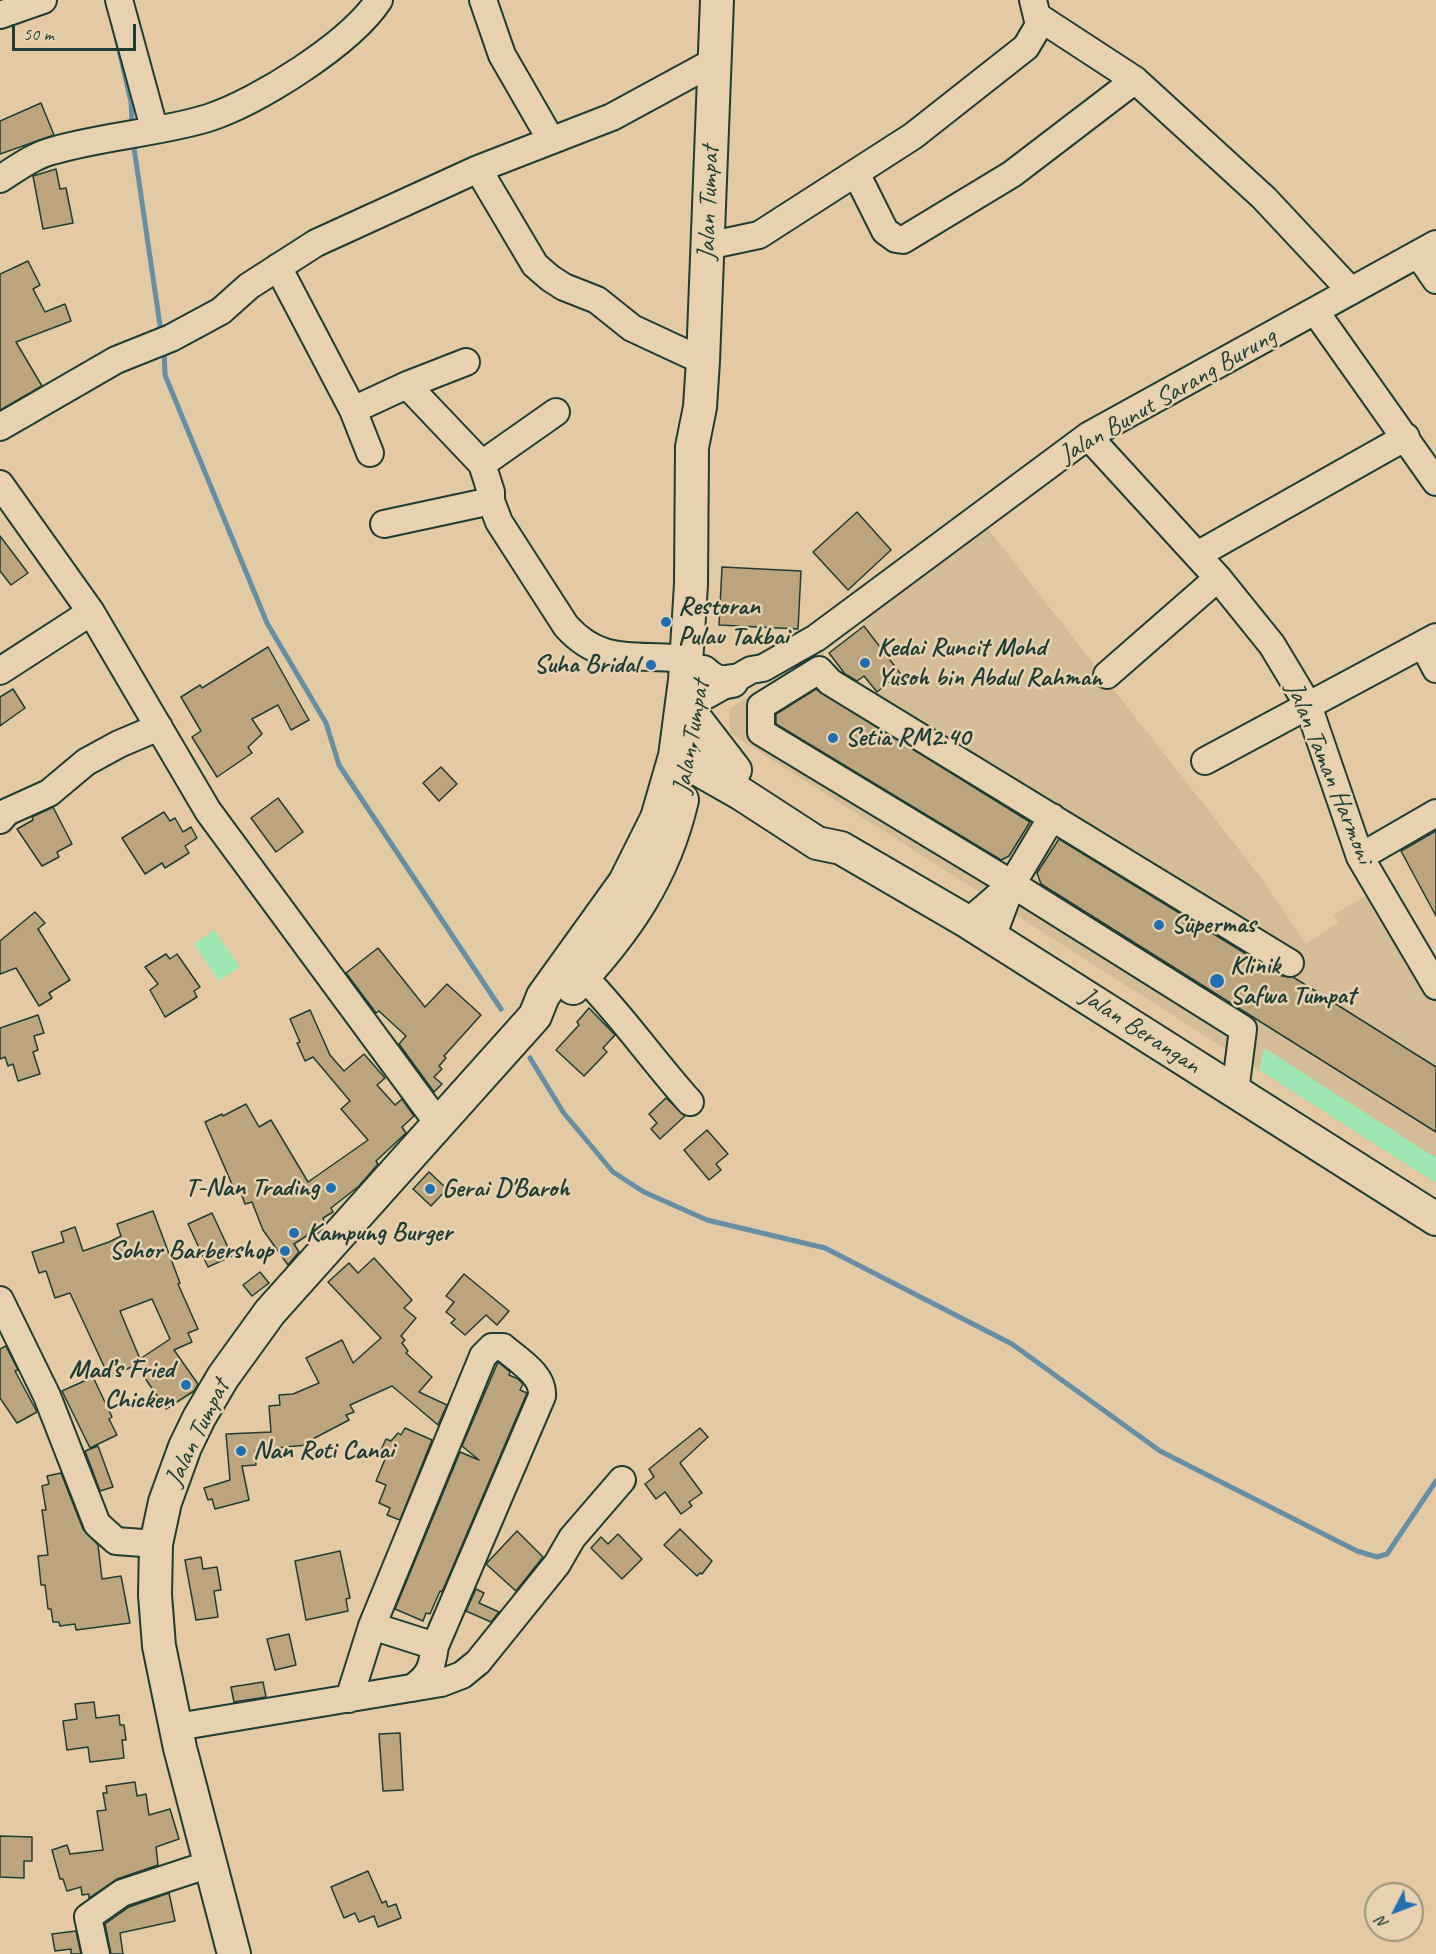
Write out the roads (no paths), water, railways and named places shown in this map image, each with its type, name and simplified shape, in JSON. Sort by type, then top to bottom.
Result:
[{"type":"main road","name":"Jalan Tumpat","points":[[694,719],[691,584],[692,447],[700,407],[703,361],[717,0]]},
{"type":"main road","name":"Jalan Tumpat","points":[[536,1016],[557,1007],[584,977],[650,888],[668,848],[668,816],[694,719],[711,446],[700,407]]},
{"type":"main road","points":[[668,816],[675,658],[691,584]]},
{"type":"main road","points":[[668,816],[686,803],[737,781],[694,719]]},
{"type":"main road","name":"Jalan Berangan","points":[[694,719],[737,781],[817,843],[841,848],[980,929],[1436,1219]]},
{"type":"main road","name":"Jalan Tumpat","points":[[234,1954],[177,1727],[156,1623],[156,1544],[165,1502],[185,1447],[223,1377],[270,1312],[536,1016],[543,996],[625,882],[668,816]]},
{"type":"street","points":[[0,15],[43,0]]},
{"type":"street","points":[[118,0],[154,128]]},
{"type":"street","points":[[0,179],[50,151],[208,118],[246,102],[314,60],[369,16],[379,0]]},
{"type":"street","points":[[483,0],[502,55],[551,140]]},
{"type":"street","points":[[1035,8],[1135,80],[1264,198],[1351,291]]},
{"type":"street","points":[[707,246],[759,235],[913,136],[1026,47],[1036,34],[1039,25],[1035,8]]},
{"type":"street","points":[[0,427],[116,360],[171,338],[220,312],[249,286],[316,243],[478,169],[612,117],[715,61]]},
{"type":"street","points":[[856,173],[885,231],[896,240],[903,240],[1012,174],[1135,80]]},
{"type":"street","points":[[478,169],[536,265],[550,278],[564,287],[597,300],[632,328],[703,361]]},
{"type":"street","points":[[1427,249],[1436,280]]},
{"type":"street","name":"Jalan Bunut Sarang Burung","points":[[694,719],[751,670],[764,668],[816,638],[1088,436],[1427,249]]},
{"type":"street","points":[[278,267],[353,410],[370,453]]},
{"type":"street","points":[[1315,311],[1436,482]]},
{"type":"street","points":[[353,410],[407,385],[466,362]]},
{"type":"street","points":[[407,385],[482,464],[499,522],[566,626],[580,641],[596,651],[611,654],[675,658]]},
{"type":"street","points":[[482,464],[556,412]]},
{"type":"street","name":"Jalan Taman Harmoni","points":[[1088,436],[1218,578],[1272,645],[1308,705],[1360,857],[1436,986]]},
{"type":"street","points":[[1197,555],[1406,437]]},
{"type":"street","points":[[0,484],[90,612],[208,811],[438,1123]]},
{"type":"street","points":[[384,524],[491,501]]},
{"type":"street","points":[[1107,675],[1218,578]]},
{"type":"street","points":[[0,670],[90,612]]},
{"type":"street","points":[[816,638],[819,670],[830,682],[1290,963]]},
{"type":"street","points":[[1205,761],[1429,640],[1436,669]]},
{"type":"street","name":"Jalan Bunut Sarang Burung","points":[[694,719],[757,679],[764,668]]},
{"type":"street","points":[[819,670],[762,706],[761,732],[1012,884],[1243,1029],[1235,1092]]},
{"type":"street","points":[[0,820],[7,812],[48,794],[86,762],[119,744],[159,727]]},
{"type":"street","points":[[1360,857],[1436,813]]},
{"type":"street","points":[[980,929],[1012,884],[1052,817]]},
{"type":"street","points":[[584,977],[617,1011],[657,1065],[690,1102]]},
{"type":"street","points":[[0,1300],[47,1396],[97,1524],[116,1541],[156,1544]]},
{"type":"street","points":[[350,1699],[372,1626],[483,1356],[492,1347],[503,1347],[534,1374],[541,1383],[542,1396],[435,1646],[432,1670],[425,1679],[412,1688]]},
{"type":"street","points":[[177,1727],[452,1680],[478,1662],[533,1590],[557,1564],[572,1538],[622,1480]]},
{"type":"street","points":[[372,1626],[435,1646]]},
{"type":"street","points":[[96,1954],[88,1917],[122,1893],[210,1864]]},
{"type":"waterway","points":[[114,28],[131,102],[132,124]]},
{"type":"waterway","points":[[133,141],[161,332]]},
{"type":"waterway","points":[[164,349],[165,375],[267,623],[326,723],[339,765],[501,1009]]},
{"type":"waterway","points":[[530,1058],[563,1112],[613,1172],[644,1192],[707,1220],[825,1248],[1012,1344],[1160,1451],[1357,1551],[1377,1557],[1387,1554],[1436,1481]]},
{"type":"place","name":"Restoran Pulau Takbai","points":[[666,622]]},
{"type":"place","name":"Kedai Runcit Mohd Yusoh bin Abdul Rahman","points":[[865,663]]},
{"type":"place","name":"Suha Bridal","points":[[651,665]]},
{"type":"place","name":"Setia RM2.40","points":[[833,738]]},
{"type":"place","name":"Supermas","points":[[1159,925]]},
{"type":"place","name":"Klinik Safwa Tumpat","points":[[1217,981]]},
{"type":"place","name":"T-Nan Trading","points":[[331,1188]]},
{"type":"place","name":"Gerai D'Baroh","points":[[430,1189]]},
{"type":"place","name":"Kampung Burger","points":[[294,1233]]},
{"type":"place","name":"Sohor Barbershop","points":[[285,1251]]},
{"type":"place","name":"Mad’s Fried Chicken","points":[[186,1385]]},
{"type":"place","name":"Nan Roti Canai","points":[[241,1451]]}]
